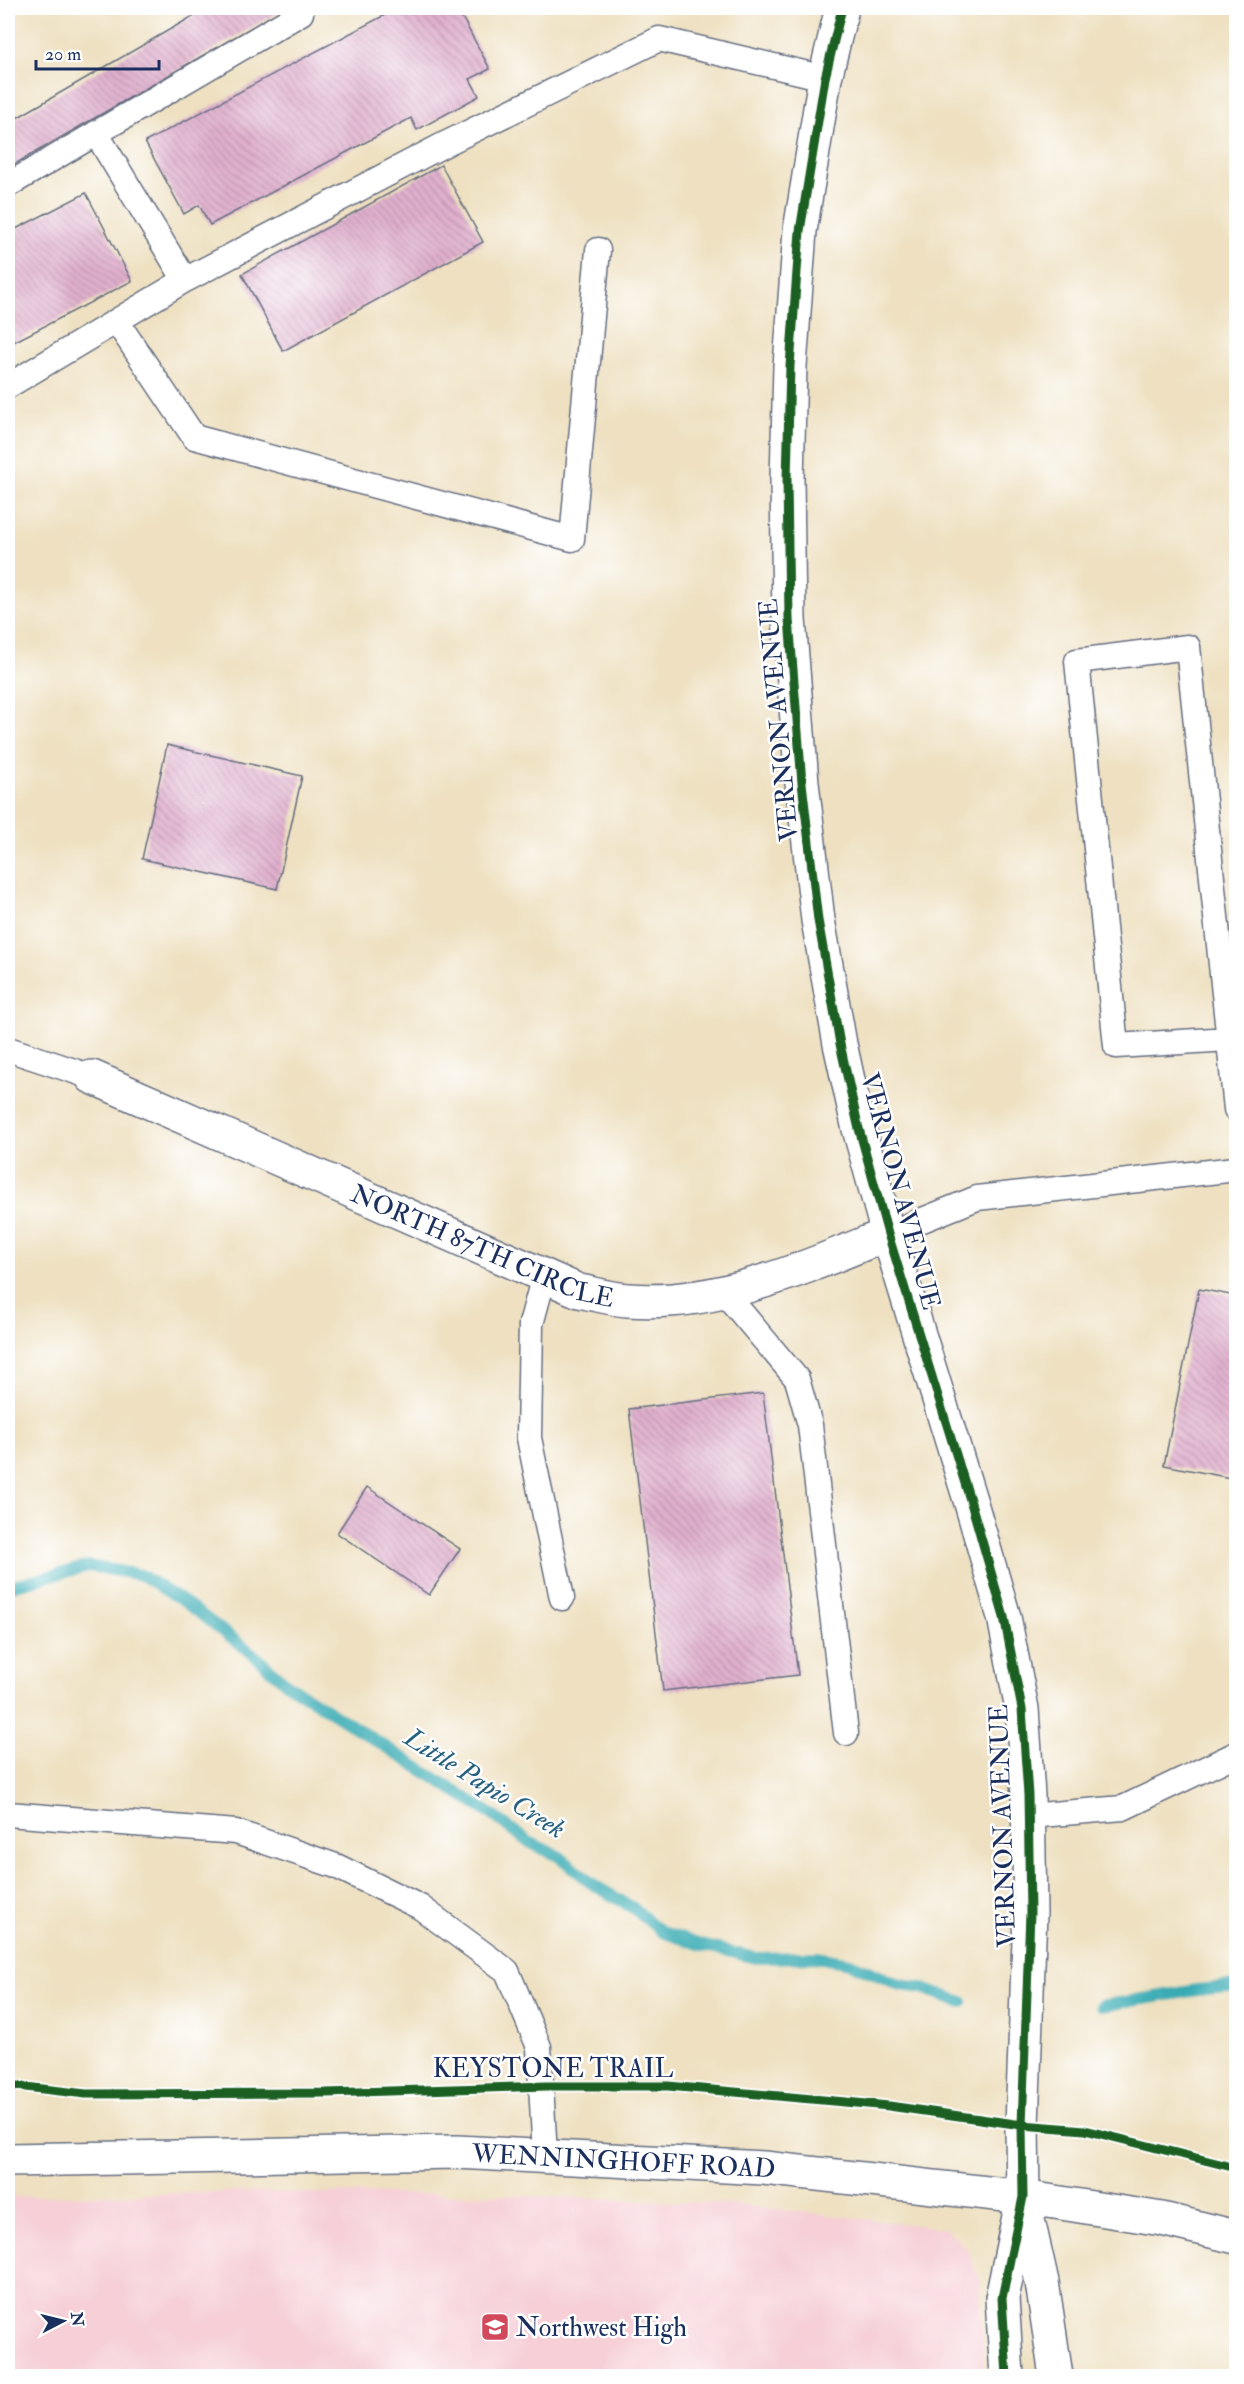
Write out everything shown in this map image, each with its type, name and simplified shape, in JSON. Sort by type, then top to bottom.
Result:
[{"type":"street","name":"VERNON AVENUE","points":[[842,8],[825,78],[800,231],[790,366],[786,479],[789,619],[802,783],[819,920],[840,1044],[858,1125],[888,1234],[1004,1617],[1022,1710],[1028,1816],[1030,1913],[1023,2113],[1023,2197],[1002,2298],[1007,2376]]},
{"type":"street","name":"NORTH 87TH CIRCLE","points":[[92,1077],[579,1291],[628,1300],[677,1299],[724,1292],[774,1279],[888,1234]]},
{"type":"street","name":"WENNINGHOFF ROAD","points":[[8,2160],[457,2152],[764,2168],[1023,2197],[1162,2219],[1236,2236]]},
{"type":"street","name":"VERNON AVENUE","points":[[1023,2197],[1042,2282],[1056,2376]]},
{"type":"lane","points":[[8,185],[301,13]]},
{"type":"lane","points":[[8,386],[185,280],[447,143],[659,39],[825,78]]},
{"type":"lane","points":[[96,133],[185,280]]},
{"type":"lane","points":[[117,322],[194,437],[572,539],[598,250]]},
{"type":"lane","points":[[1229,1039],[1116,1046],[1077,661],[1188,647],[1229,1039],[1236,1109]]},
{"type":"lane","points":[[8,1049],[92,1077]]},
{"type":"lane","points":[[888,1234],[976,1198],[1236,1169]]},
{"type":"lane","points":[[544,1276],[531,1324],[529,1438],[562,1598]]},
{"type":"lane","points":[[724,1292],[797,1379],[810,1425],[846,1733]]},
{"type":"lane","points":[[1028,1816],[1123,1808],[1236,1754]]},
{"type":"lane","points":[[8,1814],[236,1832],[336,1866],[420,1907],[507,1971],[539,2048],[545,2157]]},
{"type":"shaded area","name":"Northwest High","points":[[238,2192],[509,2195],[732,2204],[944,2228],[967,2248],[980,2282],[985,2376],[8,2376],[8,2197]]},
{"type":"building","points":[[207,8],[285,8],[8,168],[8,123]]},
{"type":"building","points":[[398,8],[457,8],[490,69],[470,79],[479,96],[417,130],[411,118],[210,225],[199,205],[184,214],[145,142]]},
{"type":"building","points":[[441,165],[483,242],[283,351],[242,274]]},
{"type":"building","points":[[86,193],[132,281],[8,345],[8,233]]},
{"type":"building","points":[[167,745],[302,776],[277,889],[142,859]]},
{"type":"building","points":[[1199,1289],[1236,1296],[1236,1479],[1164,1465]]},
{"type":"building","points":[[763,1393],[798,1675],[663,1691],[629,1409]]},
{"type":"building","points":[[367,1487],[460,1549],[429,1595],[337,1533]]},
{"type":"waterway","name":"Little Papio Creek","points":[[8,1587],[89,1566],[141,1575],[186,1603],[253,1654],[287,1684],[491,1814],[529,1842],[560,1857],[594,1885],[633,1908],[662,1932],[701,1945],[756,1958],[817,1957],[850,1963],[900,1985],[922,1988],[962,2002]]},
{"type":"waterway","points":[[1101,2006],[1236,1986]]},
{"type":"cycle path","points":[[842,8],[825,78],[800,231],[790,366],[787,479],[789,619],[802,783],[818,920],[840,1044],[858,1125],[888,1234],[1004,1617],[1022,1709],[1028,1795],[1030,1913],[1022,2125],[1023,2197],[1002,2298],[1007,2376]]},
{"type":"cycle path","name":"KEYSTONE TRAIL","points":[[8,2085],[86,2094],[326,2093],[546,2086],[668,2086],[889,2106],[1022,2125],[1085,2130],[1236,2168]]},
{"type":"place","name":"Northwest High","points":[[495,2327]]}]
